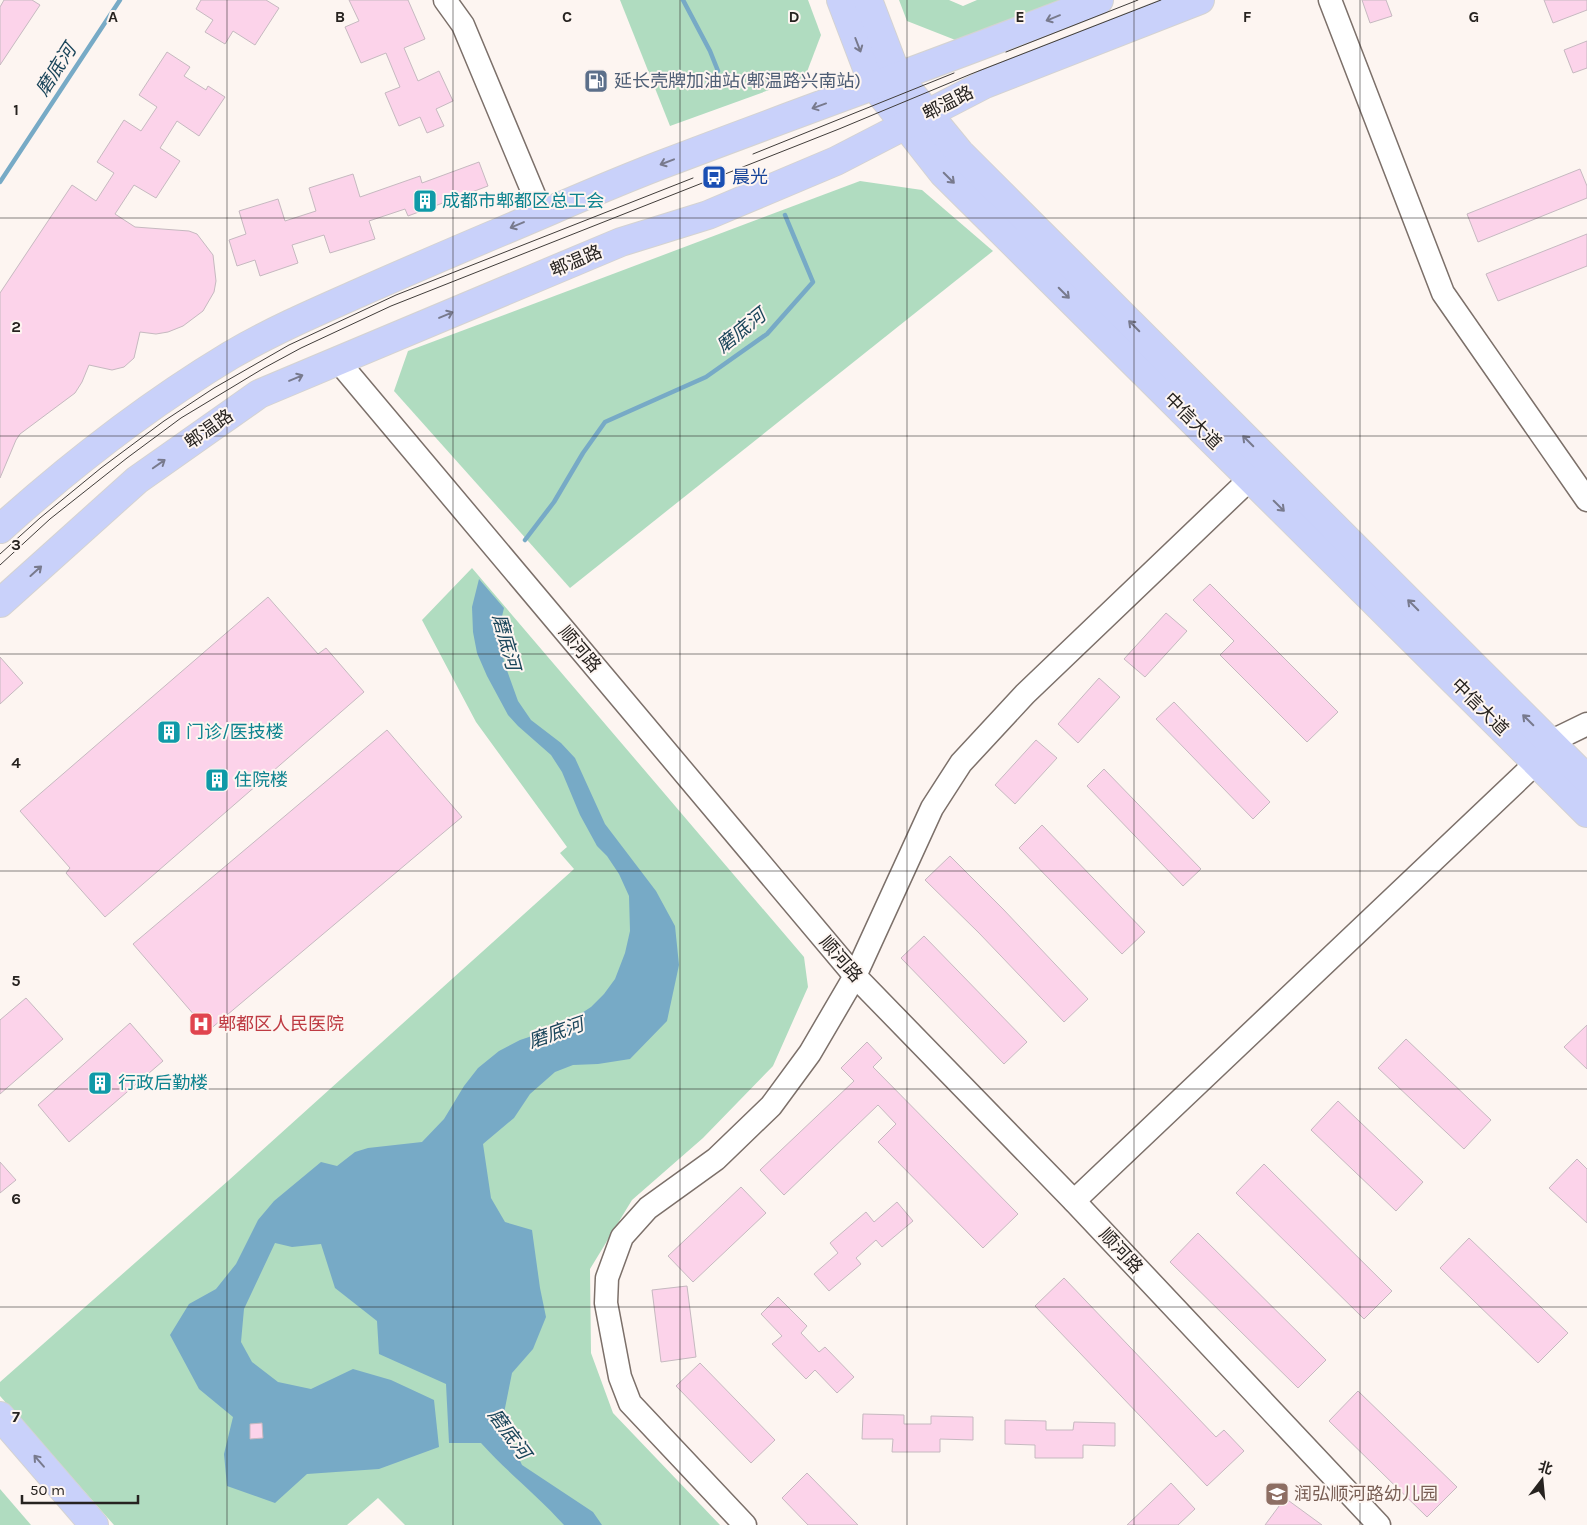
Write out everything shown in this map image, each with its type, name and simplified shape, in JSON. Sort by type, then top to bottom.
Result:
[{"type":"main road","name":"中信大道","points":[[841,0],[885,80],[916,119],[943,173],[1251,478],[1543,753],[1585,774]]},
{"type":"main road","name":"中信大道","points":[[868,0],[885,80]]},
{"type":"main road","points":[[0,529],[86,454],[151,407],[232,355],[297,320],[446,254],[663,164],[826,104],[885,80],[973,50],[1099,0]]},
{"type":"main road","name":"郫温路","points":[[0,603],[137,480],[260,394],[621,242],[708,214],[836,161],[986,84],[1200,0]]},
{"type":"main road","name":"中信大道","points":[[916,119],[960,153],[1543,753],[1587,813]]},
{"type":"main road","points":[[0,1416],[94,1525]]},
{"type":"main road","points":[[0,1443],[70,1525]]},
{"type":"street","points":[[445,0],[463,25],[542,214]]},
{"type":"street","points":[[1330,0],[1443,293],[1587,500]]},
{"type":"street","name":"顺河路","points":[[338,361],[855,976],[1074,1201],[1379,1525]]},
{"type":"street","points":[[745,1525],[630,1403],[620,1377],[606,1303],[607,1278],[622,1237],[648,1208],[716,1159],[771,1106],[810,1053],[855,976],[932,808],[961,763],[1025,694],[1251,478]]},
{"type":"street","points":[[1074,1201],[1543,753],[1587,724]]},
{"type":"green space","points":[[620,0],[808,0],[821,35],[805,77],[670,126]]},
{"type":"green space","points":[[899,0],[949,0],[963,6],[977,0],[1069,0],[963,43],[907,21]]},
{"type":"green space","points":[[860,181],[922,190],[993,251],[570,588],[394,391],[408,351]]},
{"type":"green space","points":[[472,568],[804,957],[808,987],[773,1066],[703,1138],[632,1200],[590,1269],[591,1353],[613,1413],[720,1525],[405,1525],[378,1498],[347,1525],[114,1525],[0,1396],[0,1382],[229,1180],[574,869],[560,853],[567,847],[476,722],[422,620]]},
{"type":"green space","points":[[0,1489],[31,1525],[0,1525]]},
{"type":"water","points":[[479,579],[504,608],[499,629],[504,662],[518,701],[531,720],[561,743],[575,758],[605,824],[656,891],[675,926],[679,965],[667,1021],[630,1059],[598,1064],[573,1065],[555,1072],[530,1094],[514,1118],[483,1144],[491,1198],[505,1222],[532,1230],[546,1317],[533,1349],[512,1373],[502,1423],[522,1465],[593,1512],[602,1525],[564,1525],[481,1443],[449,1443],[446,1384],[379,1354],[377,1321],[335,1288],[321,1244],[292,1247],[275,1243],[244,1309],[241,1342],[252,1362],[278,1382],[311,1389],[353,1369],[391,1380],[434,1400],[439,1447],[379,1469],[307,1474],[275,1503],[227,1486],[224,1454],[233,1417],[199,1389],[170,1335],[189,1304],[216,1289],[236,1264],[258,1220],[274,1201],[321,1162],[337,1166],[355,1152],[368,1148],[422,1142],[444,1119],[464,1086],[478,1068],[499,1051],[520,1040],[562,1026],[591,1007],[615,979],[625,953],[630,931],[629,896],[619,874],[607,856],[597,846],[580,815],[562,772],[551,755],[508,715],[487,676],[477,653],[473,632],[472,607]]},
{"type":"building","points":[[4,0],[32,0],[40,5],[0,65],[0,7]]},
{"type":"building","points":[[201,0],[266,0],[279,8],[255,45],[233,31],[225,44],[205,32],[213,20],[196,9]]},
{"type":"building","points":[[349,0],[408,0],[425,39],[404,48],[418,81],[439,71],[453,101],[436,109],[444,126],[427,133],[420,117],[399,126],[385,93],[400,87],[386,53],[361,63],[345,27],[359,21]]},
{"type":"building","points":[[1362,0],[1386,0],[1392,16],[1370,23]]},
{"type":"building","points":[[1544,0],[1587,0],[1587,10],[1553,23]]},
{"type":"building","points":[[1587,41],[1587,68],[1573,73],[1564,50]]},
{"type":"building","points":[[167,52],[190,67],[184,76],[206,90],[208,86],[225,97],[199,136],[177,121],[160,148],[180,161],[156,198],[134,185],[115,214],[135,227],[189,231],[197,234],[213,255],[216,281],[214,292],[203,311],[183,326],[156,334],[140,332],[134,358],[124,367],[112,370],[89,365],[75,393],[20,434],[0,478],[0,293],[72,185],[96,201],[114,173],[97,162],[124,120],[141,131],[157,107],[139,95]]},
{"type":"building","points":[[479,162],[488,186],[408,216],[405,209],[369,221],[375,239],[330,253],[324,235],[292,245],[298,263],[260,276],[255,260],[237,266],[229,240],[246,234],[239,211],[278,199],[285,221],[316,211],[309,188],[353,174],[360,197],[420,176],[422,183]]},
{"type":"building","points":[[1580,169],[1587,186],[1587,198],[1478,242],[1467,214]]},
{"type":"building","points":[[1587,234],[1587,266],[1498,301],[1486,274]]},
{"type":"building","points":[[1210,584],[1338,712],[1307,742],[1220,655],[1234,641],[1193,600]]},
{"type":"building","points":[[268,597],[318,654],[326,648],[364,692],[105,917],[66,873],[70,868],[20,811]]},
{"type":"building","points":[[1166,613],[1187,631],[1145,677],[1124,659]]},
{"type":"building","points":[[0,657],[23,683],[0,704]]},
{"type":"building","points":[[1099,678],[1120,697],[1078,743],[1058,724]]},
{"type":"building","points":[[1174,702],[1270,802],[1253,819],[1156,719]]},
{"type":"building","points":[[387,730],[462,817],[208,1031],[133,944]]},
{"type":"building","points":[[1036,740],[1057,758],[1015,804],[995,785]]},
{"type":"building","points":[[1104,769],[1201,869],[1183,886],[1087,786]]},
{"type":"building","points":[[1042,825],[1145,932],[1122,954],[1019,848]]},
{"type":"building","points":[[950,856],[1088,999],[1064,1022],[979,933],[925,880]]},
{"type":"building","points":[[924,936],[1027,1042],[1004,1064],[901,958]]},
{"type":"building","points":[[26,998],[63,1039],[0,1094],[0,1020]]},
{"type":"building","name":"行政后勤楼","points":[[130,1023],[163,1061],[69,1142],[38,1105]]},
{"type":"building","points":[[1587,1025],[1587,1069],[1564,1047]]},
{"type":"building","points":[[1406,1039],[1491,1120],[1464,1149],[1378,1068]]},
{"type":"building","points":[[867,1042],[882,1058],[873,1067],[1018,1214],[983,1248],[878,1142],[896,1124],[878,1105],[784,1195],[760,1170],[854,1081],[841,1068]]},
{"type":"building","points":[[1338,1101],[1423,1182],[1396,1211],[1311,1130]]},
{"type":"building","points":[[1577,1159],[1587,1169],[1587,1223],[1549,1188]]},
{"type":"building","points":[[0,1162],[16,1180],[0,1193]]},
{"type":"building","points":[[1264,1164],[1392,1291],[1364,1319],[1236,1193]]},
{"type":"building","points":[[741,1187],[766,1213],[693,1282],[668,1256]]},
{"type":"building","points":[[897,1202],[913,1221],[882,1247],[876,1240],[856,1258],[861,1264],[829,1291],[814,1274],[838,1253],[830,1243],[866,1212],[874,1222]]},
{"type":"building","points":[[1198,1233],[1326,1360],[1298,1388],[1170,1262]]},
{"type":"building","points":[[1469,1238],[1568,1333],[1538,1363],[1440,1268]]},
{"type":"building","points":[[1064,1278],[1216,1437],[1224,1430],[1244,1451],[1207,1486],[1035,1306]]},
{"type":"building","points":[[687,1286],[696,1357],[661,1362],[652,1290]]},
{"type":"building","points":[[778,1297],[807,1326],[801,1333],[819,1352],[825,1347],[854,1377],[837,1393],[815,1370],[806,1379],[772,1344],[782,1336],[761,1314]]},
{"type":"building","points":[[700,1363],[775,1440],[751,1463],[676,1386]]},
{"type":"building","points":[[1358,1391],[1457,1487],[1427,1517],[1329,1421]]},
{"type":"building","points":[[863,1414],[904,1415],[904,1424],[931,1424],[931,1416],[973,1417],[973,1440],[940,1439],[940,1452],[892,1452],[893,1439],[862,1439]]},
{"type":"building","points":[[1005,1420],[1046,1421],[1046,1430],[1073,1430],[1074,1422],[1115,1423],[1115,1446],[1083,1445],[1083,1458],[1035,1458],[1035,1445],[1005,1444]]},
{"type":"building","points":[[262,1423],[263,1438],[250,1439],[250,1424]]},
{"type":"building","points":[[807,1473],[858,1525],[808,1525],[782,1498]]},
{"type":"building","points":[[1171,1483],[1195,1509],[1178,1525],[1127,1525]]},
{"type":"building","points":[[1285,1498],[1322,1525],[1265,1525]]},
{"type":"waterway","name":"磨底河","points":[[0,182],[120,0]]},
{"type":"waterway","name":"磨底河","points":[[683,0],[710,51],[718,71]]},
{"type":"waterway","name":"磨底河","points":[[525,540],[554,502],[583,453],[605,422],[706,377],[767,334],[813,282],[785,215]]},
{"type":"tram line","points":[[1006,52],[1138,0]]},
{"type":"tram line","points":[[0,565],[50,519],[181,418],[301,348],[391,306],[1161,0]]},
{"type":"tram line","points":[[753,154],[954,73]]},
{"type":"tram line","points":[[0,554],[101,468],[164,421],[214,388],[289,345],[396,295],[693,178]]},
{"type":"place","name":"延长壳牌加油站(郫温路兴南站)","points":[[596,81]]},
{"type":"place","name":"晨光","points":[[714,177]]},
{"type":"place","name":"成都市郫都区总工会","points":[[425,201]]},
{"type":"place","name":"门诊/医技楼","points":[[169,732]]},
{"type":"place","name":"住院楼","points":[[217,780]]},
{"type":"place","name":"郫都区人民医院","points":[[201,1024]]},
{"type":"place","name":"行政后勤楼","points":[[100,1083]]},
{"type":"place","name":"润弘顺河路幼儿园","points":[[1277,1494]]}]
